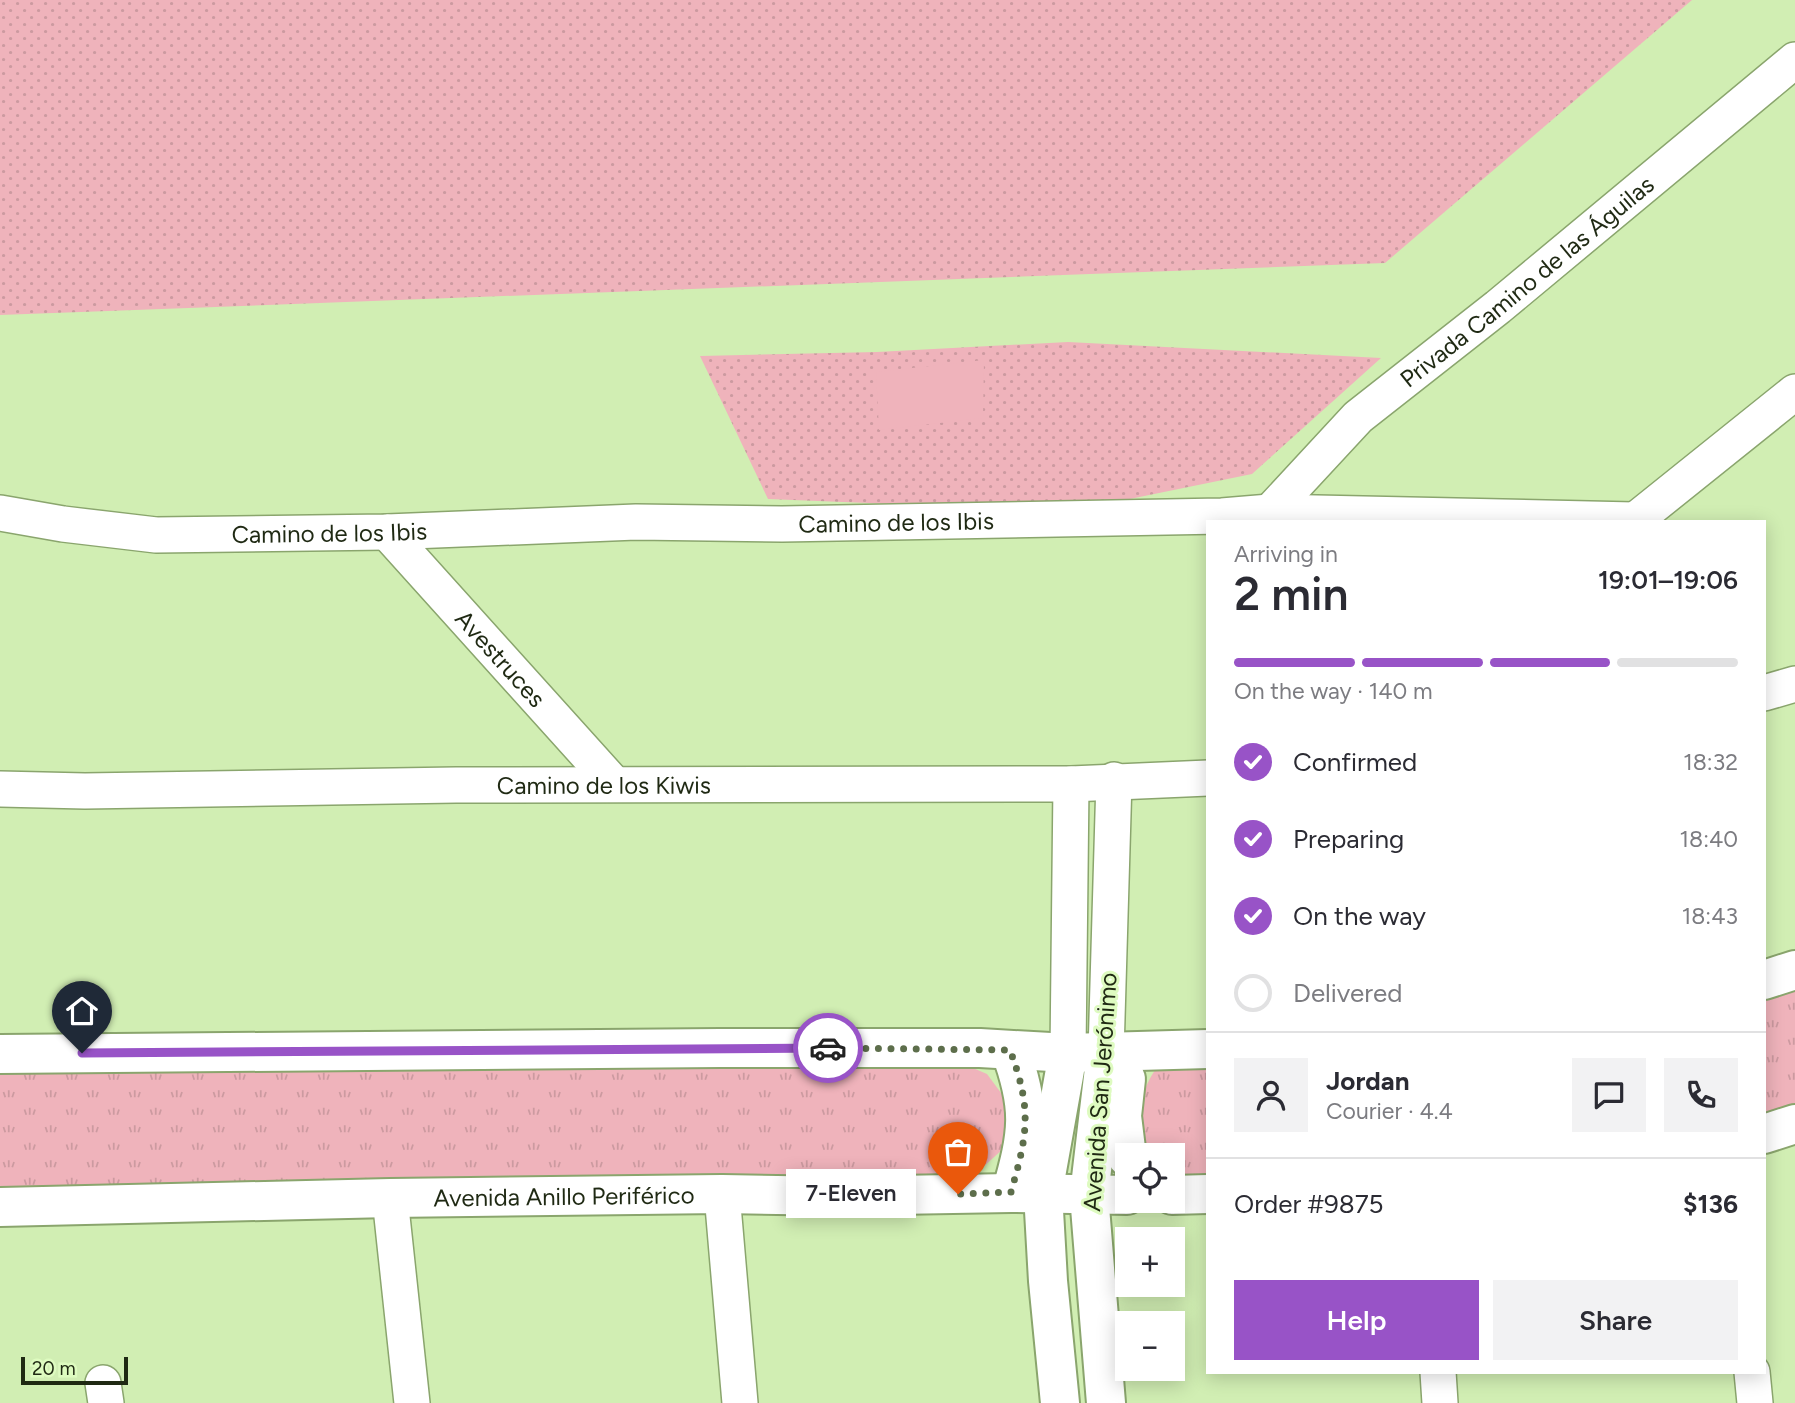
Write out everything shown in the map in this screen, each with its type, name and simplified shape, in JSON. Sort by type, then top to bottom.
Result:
[{"type":"street","name":"Privada Camino de las Águilas","points":[[1270,512],[1358,417],[1498,307],[1795,60]]},
{"type":"street","points":[[1634,520],[1795,392]]},
{"type":"street","name":"Camino de los Ibis","points":[[0,513],[156,535],[387,532],[636,522],[782,524],[1222,516],[1270,512],[1593,520]]},
{"type":"street","name":"Avestruces","points":[[387,532],[614,784]]},
{"type":"street","points":[[1766,692],[1795,684]]},
{"type":"street","name":"Camino de los Kiwis","points":[[0,789],[85,791],[614,784],[1071,783],[1206,778]]},
{"type":"street","name":"Avenida San Jerónimo","points":[[1106,1403],[1089,1195],[1120,1051],[1114,780]]},
{"type":"street","name":"Avenida San Jerónimo","points":[[1060,1403],[1048,1281],[1027,1193],[1068,1053],[1071,783]]},
{"type":"street","points":[[1766,979],[1795,970]]},
{"type":"street","points":[[0,1054],[720,1048],[1010,1050],[1068,1053],[1206,1049]]},
{"type":"street","points":[[1010,1050],[1020,1077],[1026,1114],[1020,1161],[1027,1193]]},
{"type":"street","points":[[1120,1051],[1125,1143]]},
{"type":"street","points":[[1766,1133],[1795,1124]]},
{"type":"street","points":[[722,1194],[740,1403]]},
{"type":"street","name":"Avenida Anillo Periférico","points":[[0,1207],[722,1194],[1115,1195]]},
{"type":"street","points":[[1185,1195],[1206,1194]]},
{"type":"street","points":[[390,1198],[412,1403]]},
{"type":"street","points":[[1438,1374],[1440,1403]]},
{"type":"street","points":[[1752,1374],[1755,1403]]},
{"type":"green space","points":[[0,0],[1692,0],[1385,263],[0,315]]},
{"type":"green space","points":[[1068,342],[1381,358],[1252,474],[1071,511],[768,499],[700,356],[877,352]]},
{"type":"green space","points":[[984,360],[983,418],[879,430],[876,372]]},
{"type":"green space","points":[[1795,987],[1795,1104],[1766,1112],[1766,996]]},
{"type":"green space","points":[[1161,1062],[1206,1062],[1206,1180],[1185,1179],[1185,1143],[1145,1143],[1141,1106],[1147,1084]]},
{"type":"green space","points":[[966,1065],[987,1074],[1010,1105],[1003,1149],[982,1168],[962,1175],[0,1188],[0,1071]]},
{"type":"way so far","points":[[828,1048],[1010,1050],[1026,1099],[1020,1161],[1011,1192],[958,1194]]},
{"type":"place","name":"7-Eleven","points":[[958,1194]]},
{"type":"route","points":[[82,1053],[828,1048]]}]
